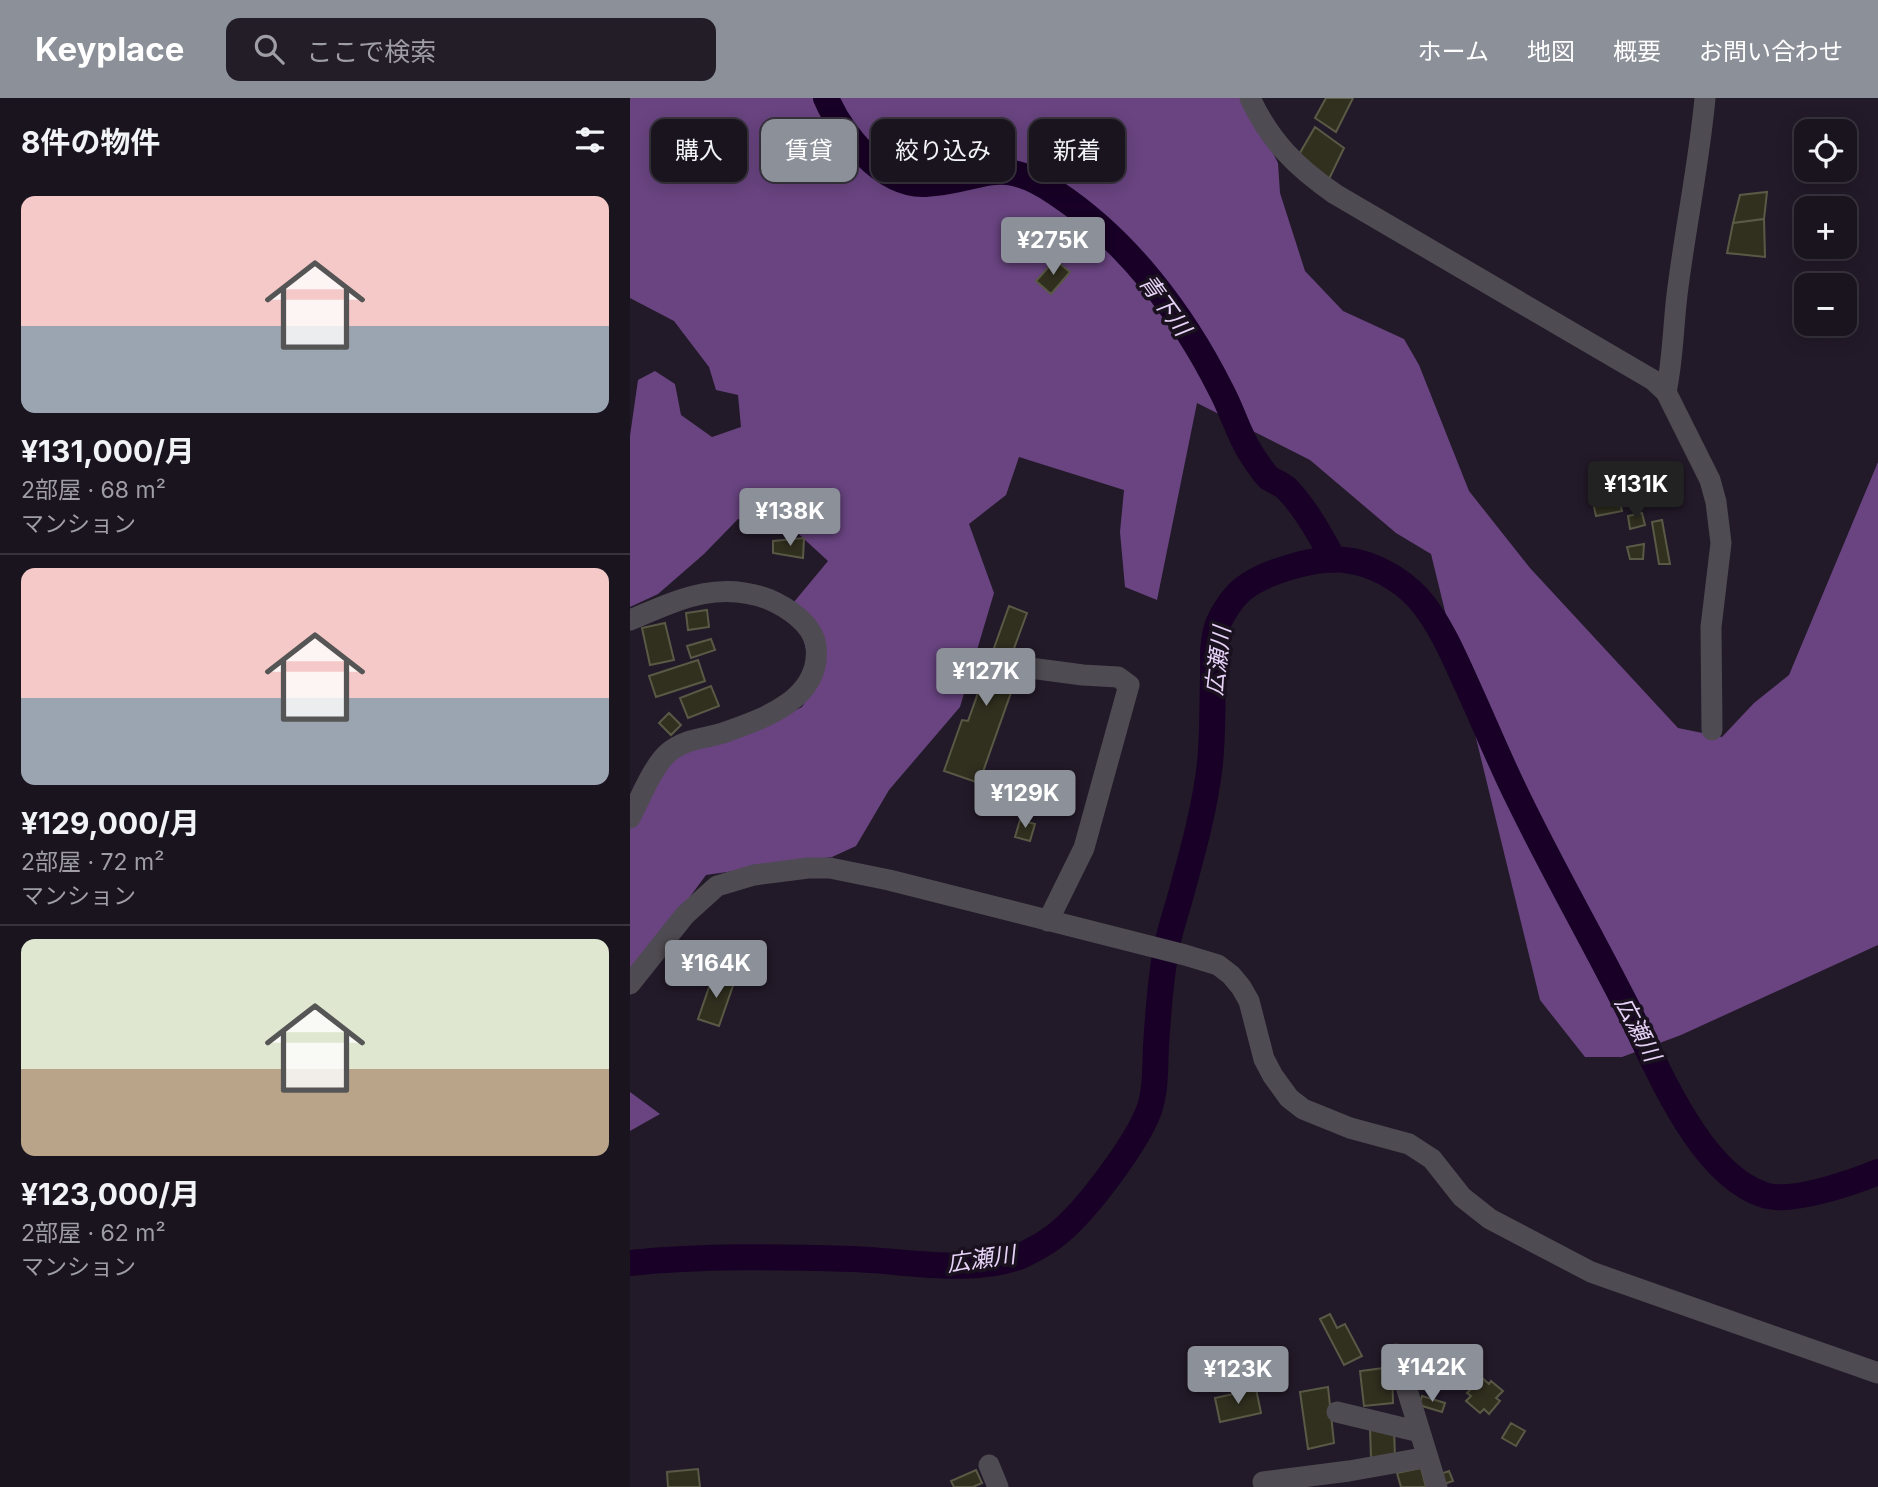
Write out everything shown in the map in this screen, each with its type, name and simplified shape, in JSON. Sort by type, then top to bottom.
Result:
[{"type":"street","points":[[1250,98],[1258,116],[1283,153],[1307,175],[1653,380],[1666,392],[1710,480],[1716,502],[1721,544],[1711,627],[1712,730]]},
{"type":"street","points":[[1666,392],[1677,296],[1698,167],[1705,98]]},
{"type":"street","points":[[630,620],[705,593],[733,590],[754,594],[792,612],[806,626],[816,644],[816,663],[799,696],[779,710],[722,733],[685,742],[667,754],[630,818]]},
{"type":"street","points":[[1030,668],[1118,677],[1129,684],[1084,848],[1048,921]]},
{"type":"street","points":[[630,984],[685,915],[718,886],[775,871],[831,868],[857,873],[1185,954],[1219,965],[1241,987],[1249,1001],[1264,1059],[1289,1098],[1303,1109],[1350,1128],[1409,1144],[1432,1159],[1462,1197],[1490,1220],[1591,1272],[1878,1373]]},
{"type":"street","points":[[1396,1354],[1437,1487]]},
{"type":"street","points":[[1337,1412],[1420,1432]]},
{"type":"street","points":[[1263,1482],[1428,1457]]},
{"type":"street","points":[[989,1465],[998,1487]]},
{"type":"shaded area","points":[[630,98],[1245,98],[1278,163],[1280,193],[1305,271],[1343,311],[1404,339],[1419,365],[1469,491],[1530,568],[1678,728],[1722,737],[1754,703],[1789,675],[1878,462],[1878,945],[1681,1035],[1622,1057],[1585,1057],[1540,1000],[1431,554],[1396,533],[1310,460],[1197,403],[1157,600],[1125,587],[1120,532],[1124,490],[1019,457],[1006,495],[969,524],[994,593],[960,707],[889,790],[856,846],[832,857],[706,875],[630,978],[630,824],[669,762],[693,748],[769,724],[802,707],[815,685],[794,602],[828,561],[790,526],[738,519],[704,554],[658,594],[630,607],[630,436],[638,380],[655,371],[675,384],[681,415],[712,437],[741,427],[738,395],[716,390],[709,367],[674,321],[630,298]]},
{"type":"shaded area","points":[[630,1092],[660,1114],[630,1131]]},
{"type":"building","points":[[1326,98],[1353,98],[1336,132],[1315,118]]},
{"type":"building","points":[[1315,127],[1344,148],[1329,179],[1297,158]]},
{"type":"building","points":[[1767,192],[1764,219],[1733,223],[1740,195]]},
{"type":"building","points":[[1764,219],[1765,257],[1727,253],[1733,223]]},
{"type":"building","points":[[1055,260],[1070,272],[1051,294],[1036,281]]},
{"type":"building","points":[[1618,492],[1622,511],[1596,516],[1592,498]]},
{"type":"building","points":[[1642,513],[1645,525],[1630,529],[1628,516]]},
{"type":"building","points":[[1662,520],[1670,564],[1659,564],[1652,522]]},
{"type":"building","points":[[804,538],[803,558],[773,553],[773,541]]},
{"type":"building","points":[[1644,544],[1643,559],[1630,559],[1627,547]]},
{"type":"building","points":[[1009,606],[1027,613],[1009,662],[998,658],[992,676],[1014,684],[979,783],[944,771],[962,720],[968,721]]},
{"type":"building","points":[[707,610],[709,627],[688,630],[686,613]]},
{"type":"building","points":[[665,623],[674,660],[650,665],[642,628]]},
{"type":"building","points":[[711,639],[715,650],[691,658],[687,646]]},
{"type":"building","points":[[698,660],[705,681],[656,697],[649,676]]},
{"type":"building","points":[[711,686],[719,706],[688,718],[680,698]]},
{"type":"building","points":[[669,713],[681,725],[671,735],[659,723]]},
{"type":"building","points":[[1020,820],[1035,824],[1030,841],[1015,837]]},
{"type":"building","points":[[714,973],[735,980],[719,1026],[698,1019]]},
{"type":"building","points":[[1330,1314],[1337,1328],[1345,1324],[1362,1356],[1344,1365],[1320,1319]]},
{"type":"building","points":[[1463,1361],[1489,1384],[1491,1381],[1503,1391],[1496,1398],[1500,1401],[1489,1414],[1484,1409],[1480,1413],[1466,1401],[1471,1396],[1467,1393],[1472,1388],[1453,1372]]},
{"type":"building","points":[[1392,1367],[1393,1403],[1364,1406],[1360,1371]]},
{"type":"building","points":[[1328,1387],[1334,1443],[1308,1449],[1300,1392]]},
{"type":"building","points":[[1256,1389],[1261,1413],[1220,1422],[1215,1398]]},
{"type":"building","points":[[1422,1396],[1445,1403],[1442,1412],[1419,1405]]},
{"type":"building","points":[[1511,1423],[1525,1431],[1516,1446],[1502,1438]]},
{"type":"building","points":[[1394,1427],[1395,1458],[1371,1458],[1370,1428]]},
{"type":"building","points":[[1421,1468],[1426,1487],[1401,1487],[1397,1473]]},
{"type":"building","points":[[698,1469],[700,1487],[668,1487],[667,1472]]},
{"type":"building","points":[[976,1470],[982,1483],[973,1487],[954,1487],[951,1481]]},
{"type":"building","points":[[1449,1471],[1453,1481],[1444,1484],[1440,1474]]},
{"type":"waterway","name":"青下川","points":[[826,98],[842,126],[865,155],[894,176],[925,184],[990,172],[1019,174],[1056,193],[1106,233],[1151,281],[1171,307],[1206,362],[1242,437],[1261,469],[1269,478],[1285,487],[1301,505],[1334,560]]},
{"type":"waterway","name":"広瀬川","points":[[630,1263],[771,1257],[965,1266],[1007,1261],[1030,1252],[1053,1238],[1072,1221],[1123,1157],[1143,1124],[1151,1102],[1166,950],[1198,831],[1208,780],[1212,741],[1213,650],[1218,624],[1232,600],[1252,583],[1277,571],[1334,559],[1365,564],[1394,578],[1419,599],[1433,618],[1456,661],[1533,828],[1670,1094],[1702,1145],[1721,1167],[1741,1184],[1764,1195],[1776,1197],[1805,1195],[1878,1172]]}]
